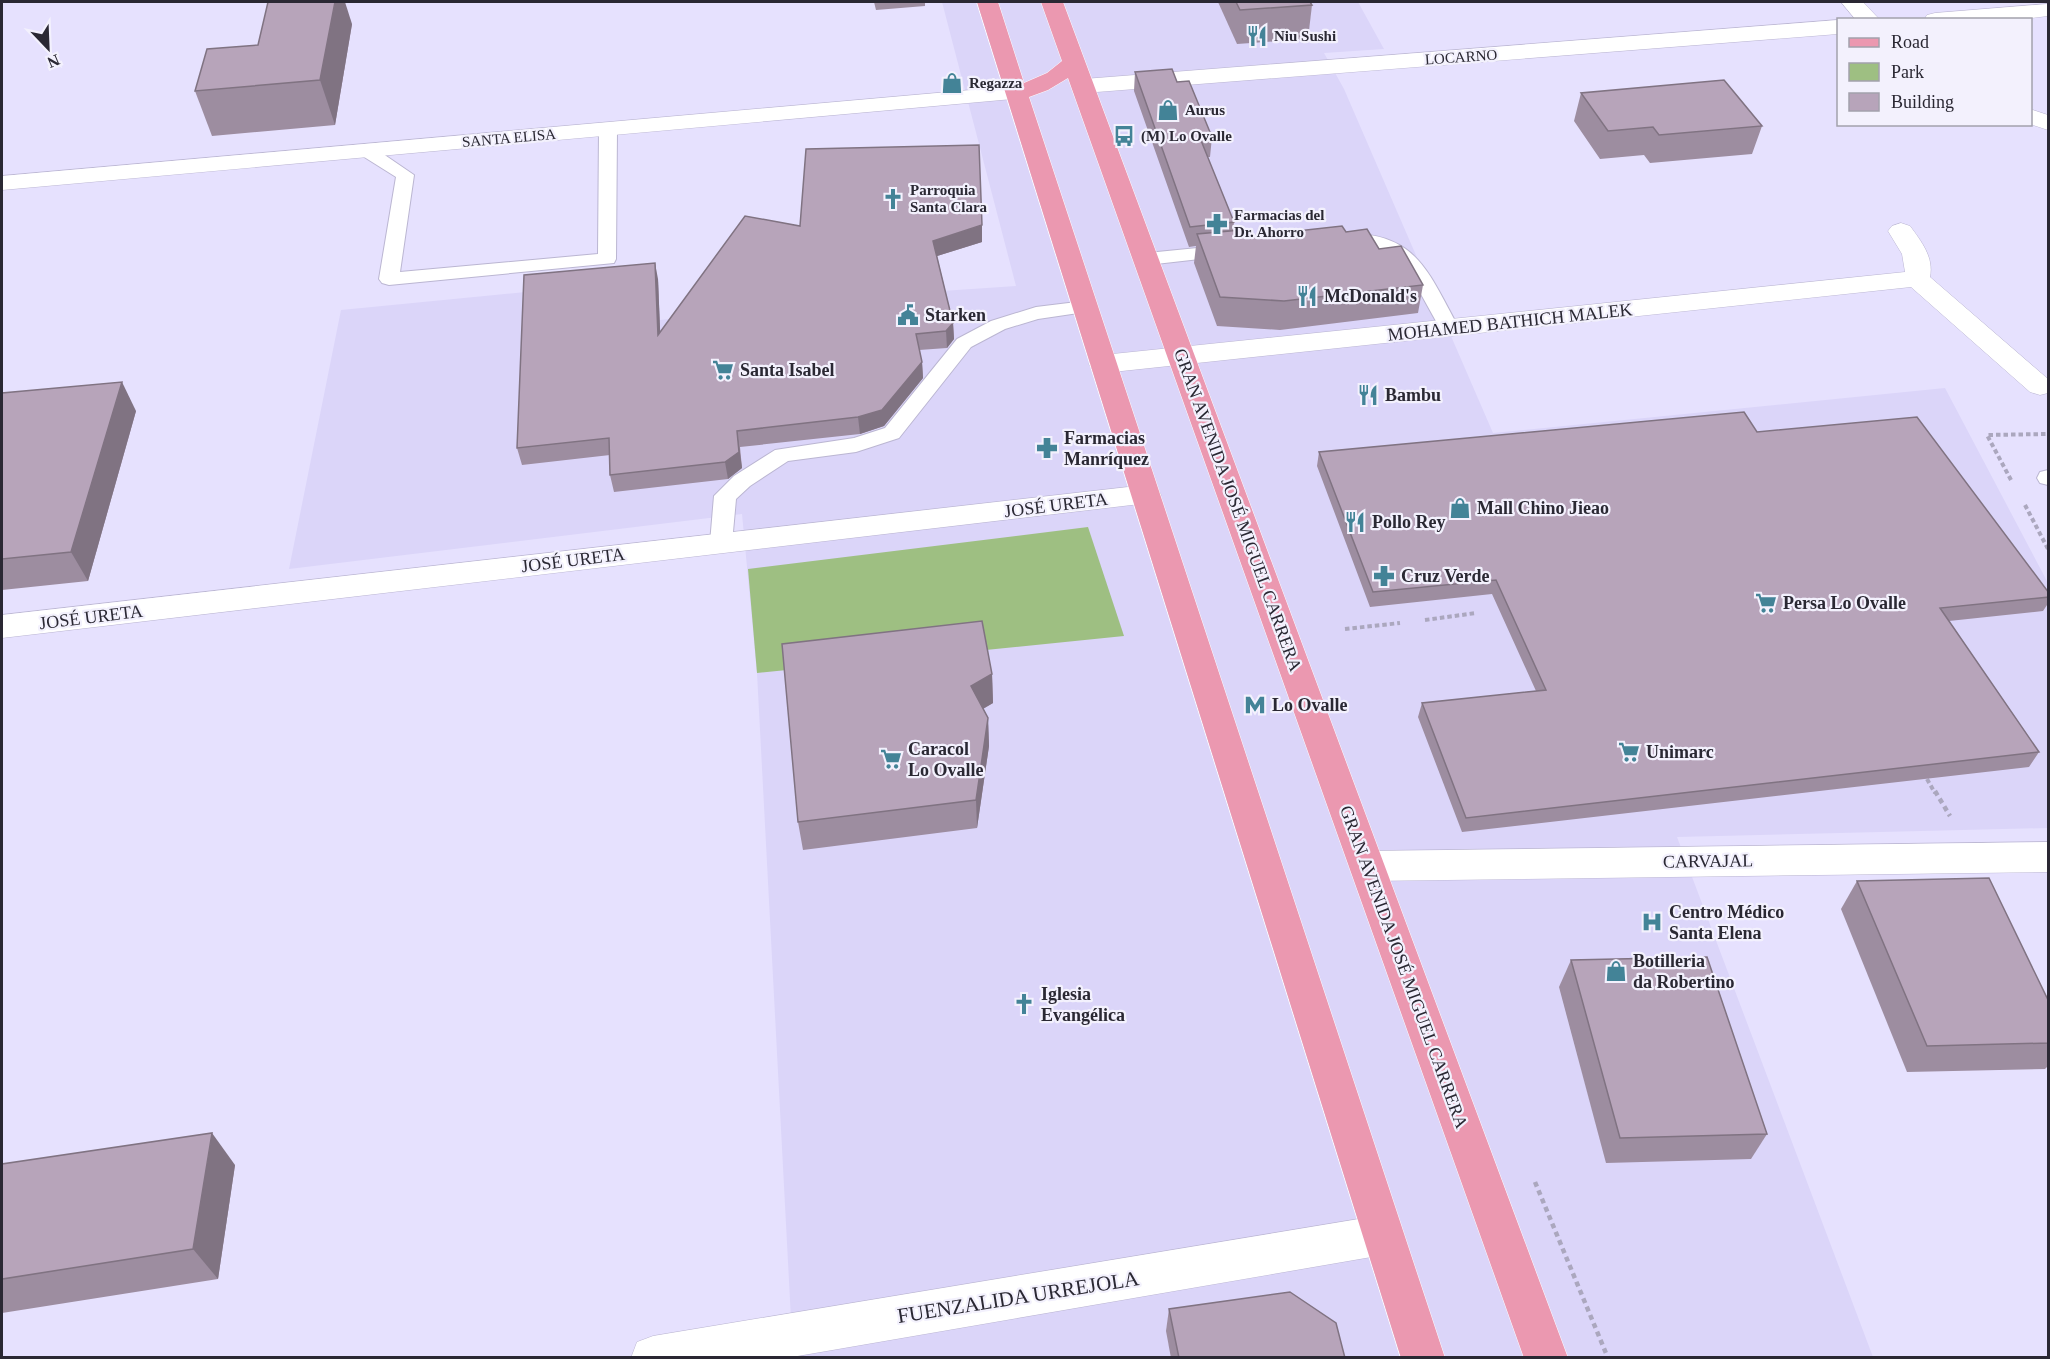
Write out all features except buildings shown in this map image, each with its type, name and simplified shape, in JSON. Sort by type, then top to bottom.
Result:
[{"type":"main road","points":[[987,2],[1423,1358]]},
{"type":"main road","name":"GRAN AVENIDA JOSÉ MIGUEL CARRERA","points":[[1052,2],[1546,1358]]},
{"type":"main road","points":[[1016,93],[1050,82],[1065,72],[1075,61]]},
{"type":"street","points":[[1851,2],[1867,18]]},
{"type":"street","points":[[1958,18],[2049,10]]},
{"type":"street","name":"LOCARNO","points":[[1084,86],[1837,27]]},
{"type":"street","name":"SANTA ELISA","points":[[2,183],[1016,93]]},
{"type":"street","points":[[2032,116],[2049,123]]},
{"type":"street","points":[[1901,231],[1915,250],[1919,264],[1917,279],[2040,386]]},
{"type":"street","name":"MOHAMED BATHICH MALEK","points":[[1103,364],[1917,279]]},
{"type":"street","name":"JOSÉ URETA","points":[[2,627],[1146,495]]},
{"type":"street","name":"CARVAJAL","points":[[1367,866],[2049,857]]},
{"type":"street","name":"FUENZALIDA URREJOLA","points":[[653,1358],[1383,1235]]},
{"type":"lane","points":[[367,151],[405,175],[389,279],[607,259],[608,129]]},
{"type":"lane","points":[[1326,241],[1368,239],[1393,248],[1408,258],[1415,266],[1449,328]]},
{"type":"lane","points":[[1147,259],[1245,249]]},
{"type":"lane","points":[[721,543],[724,496],[750,476],[783,455],[856,445],[892,434],[964,343],[998,325],[1036,313],[1085,307]]},
{"type":"path","points":[[1425,620],[1476,613]]},
{"type":"path","points":[[1345,629],[1400,623]]},
{"type":"shaded area","points":[[942,2],[1358,2],[1384,49],[1324,53],[1344,89],[1493,433],[1945,388],[2048,583],[2048,828],[1677,837],[1873,1357],[793,1357],[757,673],[742,514],[289,569],[341,310],[658,279],[660,320],[942,291],[1016,286]]},
{"type":"green space","points":[[1088,527],[1124,636],[757,673],[748,569]]},
{"type":"place","name":"Niu Sushi","points":[[1257,36]]},
{"type":"place","name":"Regazza","points":[[952,83]]},
{"type":"place","name":"Aurus","points":[[1168,110]]},
{"type":"place","name":"(M) Lo Ovalle","points":[[1124,136]]},
{"type":"place","name":"Parroquia Santa Clara","points":[[893,199]]},
{"type":"place","name":"Farmacias del Dr. Ahorro","points":[[1217,224]]},
{"type":"place","name":"McDonald's","points":[[1307,296]]},
{"type":"place","name":"Starken","points":[[908,315]]},
{"type":"place","name":"Santa Isabel","points":[[723,370]]},
{"type":"place","name":"Bambu","points":[[1368,395]]},
{"type":"place","name":"Farmacias Manríquez","points":[[1047,448]]},
{"type":"place","name":"Mall Chino Jieao","points":[[1460,508]]},
{"type":"place","name":"Pollo Rey","points":[[1355,522]]},
{"type":"place","name":"Cruz Verde","points":[[1384,576]]},
{"type":"place","name":"Persa Lo Ovalle","points":[[1766,603]]},
{"type":"place","name":"Lo Ovalle","points":[[1255,705]]},
{"type":"place","name":"Unimarc","points":[[1629,752]]},
{"type":"place","name":"Caracol Lo Ovalle","points":[[891,759]]},
{"type":"place","name":"Centro Médico Santa Elena","points":[[1652,922]]},
{"type":"place","name":"Botilleria da Robertino","points":[[1616,971]]},
{"type":"place","name":"Iglesia Evangélica","points":[[1024,1004]]}]
